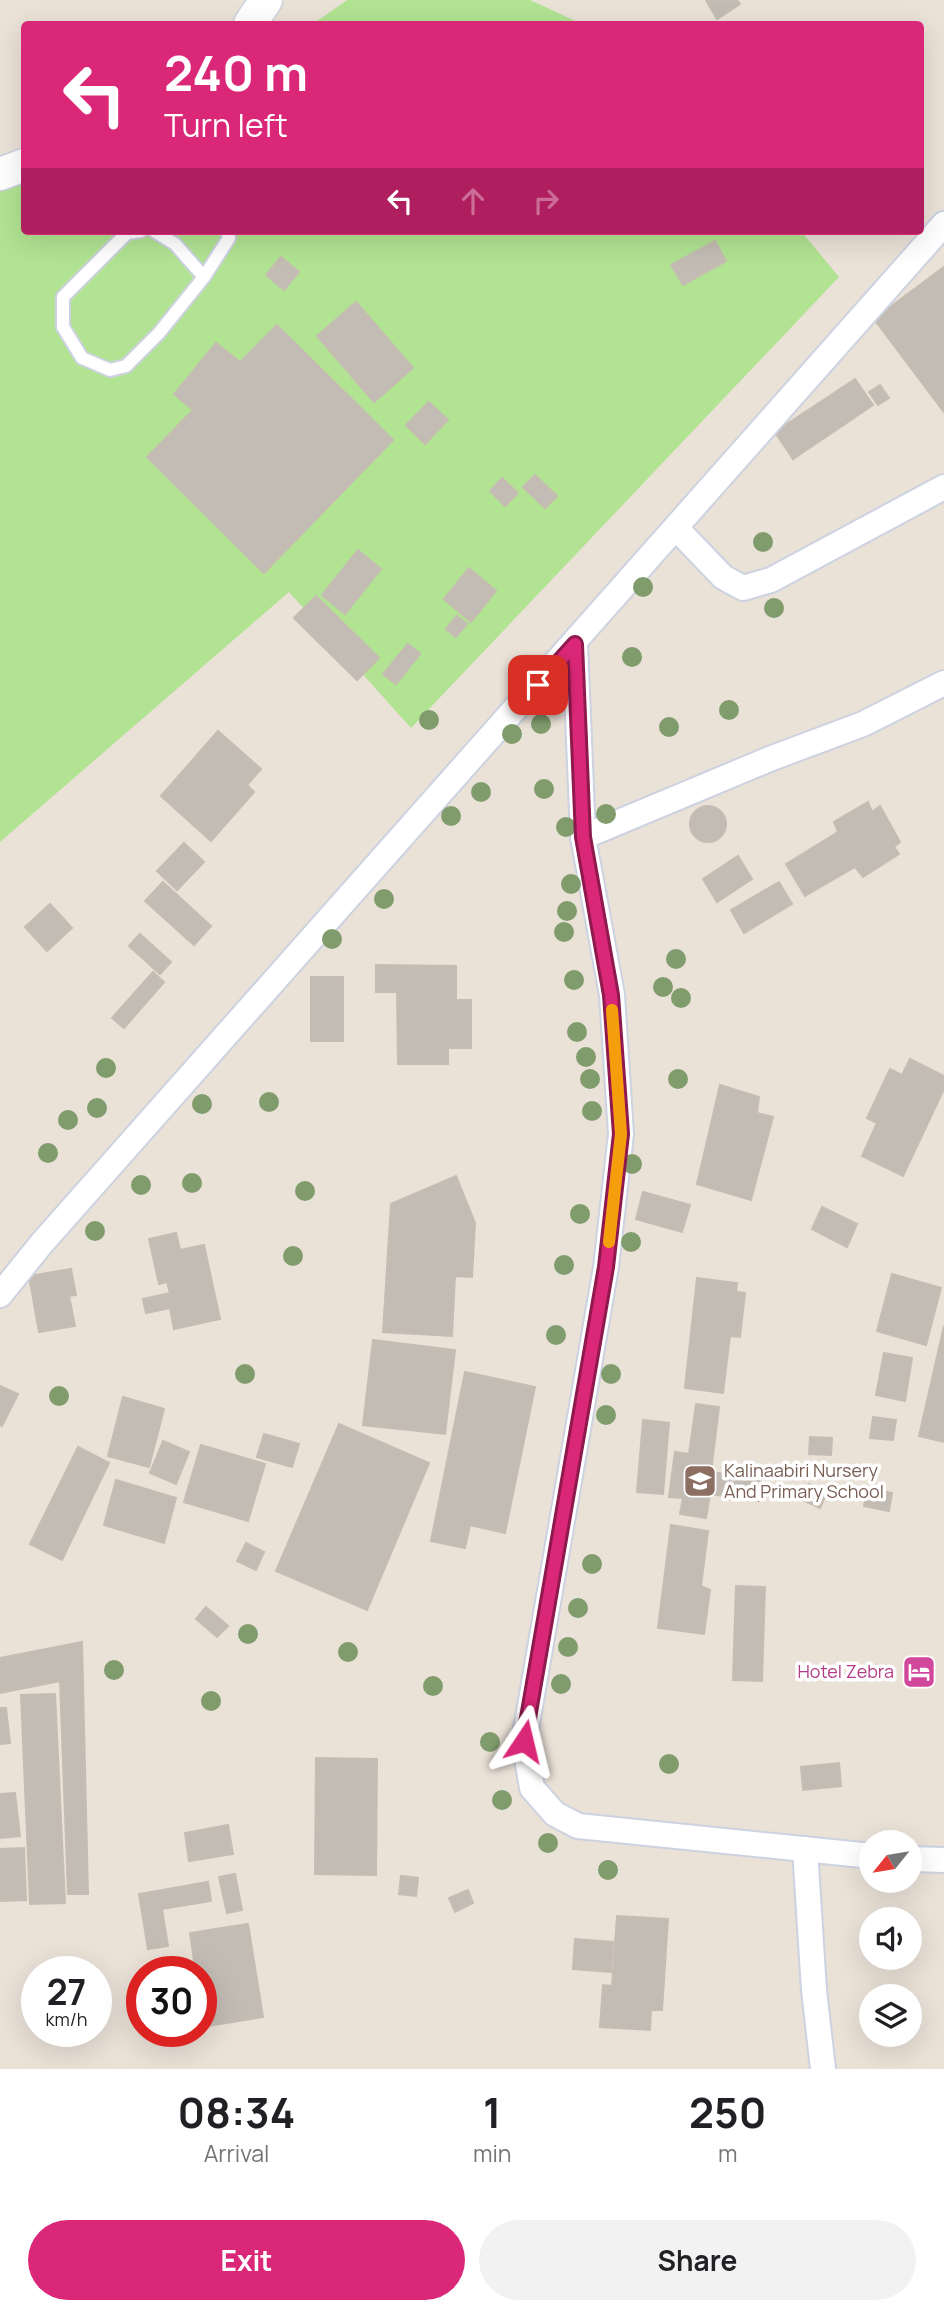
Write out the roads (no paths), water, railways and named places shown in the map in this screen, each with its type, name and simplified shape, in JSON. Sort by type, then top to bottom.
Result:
[{"type":"street","points":[[252,21],[266,0]]},
{"type":"street","points":[[0,174],[21,166]]},
{"type":"street","points":[[0,1295],[60,1223],[944,224]]},
{"type":"street","points":[[676,528],[723,578],[743,588],[771,580],[944,486]]},
{"type":"street","points":[[575,644],[583,837],[611,995],[621,1134],[606,1267],[524,1741],[532,1788],[555,1814],[578,1826],[859,1855]]},
{"type":"street","points":[[583,837],[772,758],[863,724],[944,683]]},
{"type":"street","points":[[805,1849],[814,1990],[824,2069]]},
{"type":"street","points":[[922,1859],[944,1860]]},
{"type":"lane","points":[[125,235],[62,297],[63,327],[82,358],[110,370],[127,366],[159,333],[204,277],[229,238],[228,235]]},
{"type":"lane","points":[[160,235],[175,244],[204,277]]},
{"type":"place","name":"Kalinaabiri Nursery And Primary School","points":[[700,1481]]},
{"type":"place","name":"Hotel Zebra","points":[[919,1672]]}]
